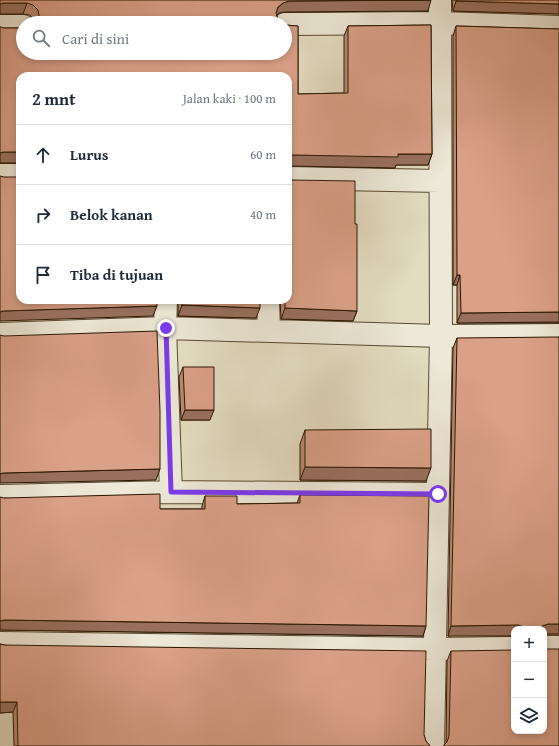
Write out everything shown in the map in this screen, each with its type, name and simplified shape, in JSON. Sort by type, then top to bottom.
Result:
[{"type":"street","points":[[433,746],[441,336],[440,0]]},
{"type":"street","points":[[292,24],[439,23],[559,27]]},
{"type":"street","points":[[0,26],[16,26]]},
{"type":"street","points":[[0,175],[16,175]]},
{"type":"street","points":[[292,178],[440,182]]},
{"type":"street","points":[[166,304],[171,492]]},
{"type":"street","points":[[268,304],[269,331]]},
{"type":"street","points":[[0,334],[166,328],[441,336],[559,335]]},
{"type":"street","points":[[0,496],[171,492],[438,494]]},
{"type":"street","points":[[0,643],[435,649],[511,648]]},
{"type":"street","points":[[547,647],[559,647]]},
{"type":"building","points":[[0,0],[431,0],[289,1],[278,7],[276,13],[277,16],[39,16],[38,10],[33,5],[27,3],[0,4]]},
{"type":"building","points":[[559,0],[559,4],[456,1]]},
{"type":"building","points":[[431,25],[432,154],[398,154],[398,157],[292,155],[292,72],[16,72],[16,152],[0,153],[0,27],[16,28],[16,60],[292,60],[292,26],[298,26],[298,94],[348,93],[348,26]]},
{"type":"building","points":[[456,26],[559,29],[559,312],[461,313],[460,275],[457,275]]},
{"type":"building","points":[[0,176],[16,177],[16,304],[157,304],[157,306],[0,312]]},
{"type":"building","points":[[292,180],[355,181],[355,224],[357,224],[357,311],[285,308],[285,304],[292,304]]},
{"type":"building","points":[[260,304],[260,308],[182,305]]},
{"type":"building","points":[[157,331],[160,411],[160,469],[0,474],[0,335]]},
{"type":"building","points":[[559,337],[559,624],[548,624],[542,626],[451,626],[457,338]]},
{"type":"building","points":[[183,367],[214,367],[214,410],[185,410]]},
{"type":"building","points":[[431,429],[431,468],[305,467],[305,430]]},
{"type":"building","points":[[160,494],[160,509],[205,509],[205,496],[237,496],[237,504],[300,503],[300,495],[429,496],[426,626],[0,621],[0,497]]},
{"type":"building","points":[[0,644],[426,651],[424,735],[430,746],[18,746],[17,702],[0,702]]},
{"type":"building","points":[[547,649],[559,649],[559,746],[443,746],[447,742],[449,736],[451,651],[511,650],[511,734],[547,734]]},
{"type":"route","points":[[166,328],[171,492],[438,494]]}]
